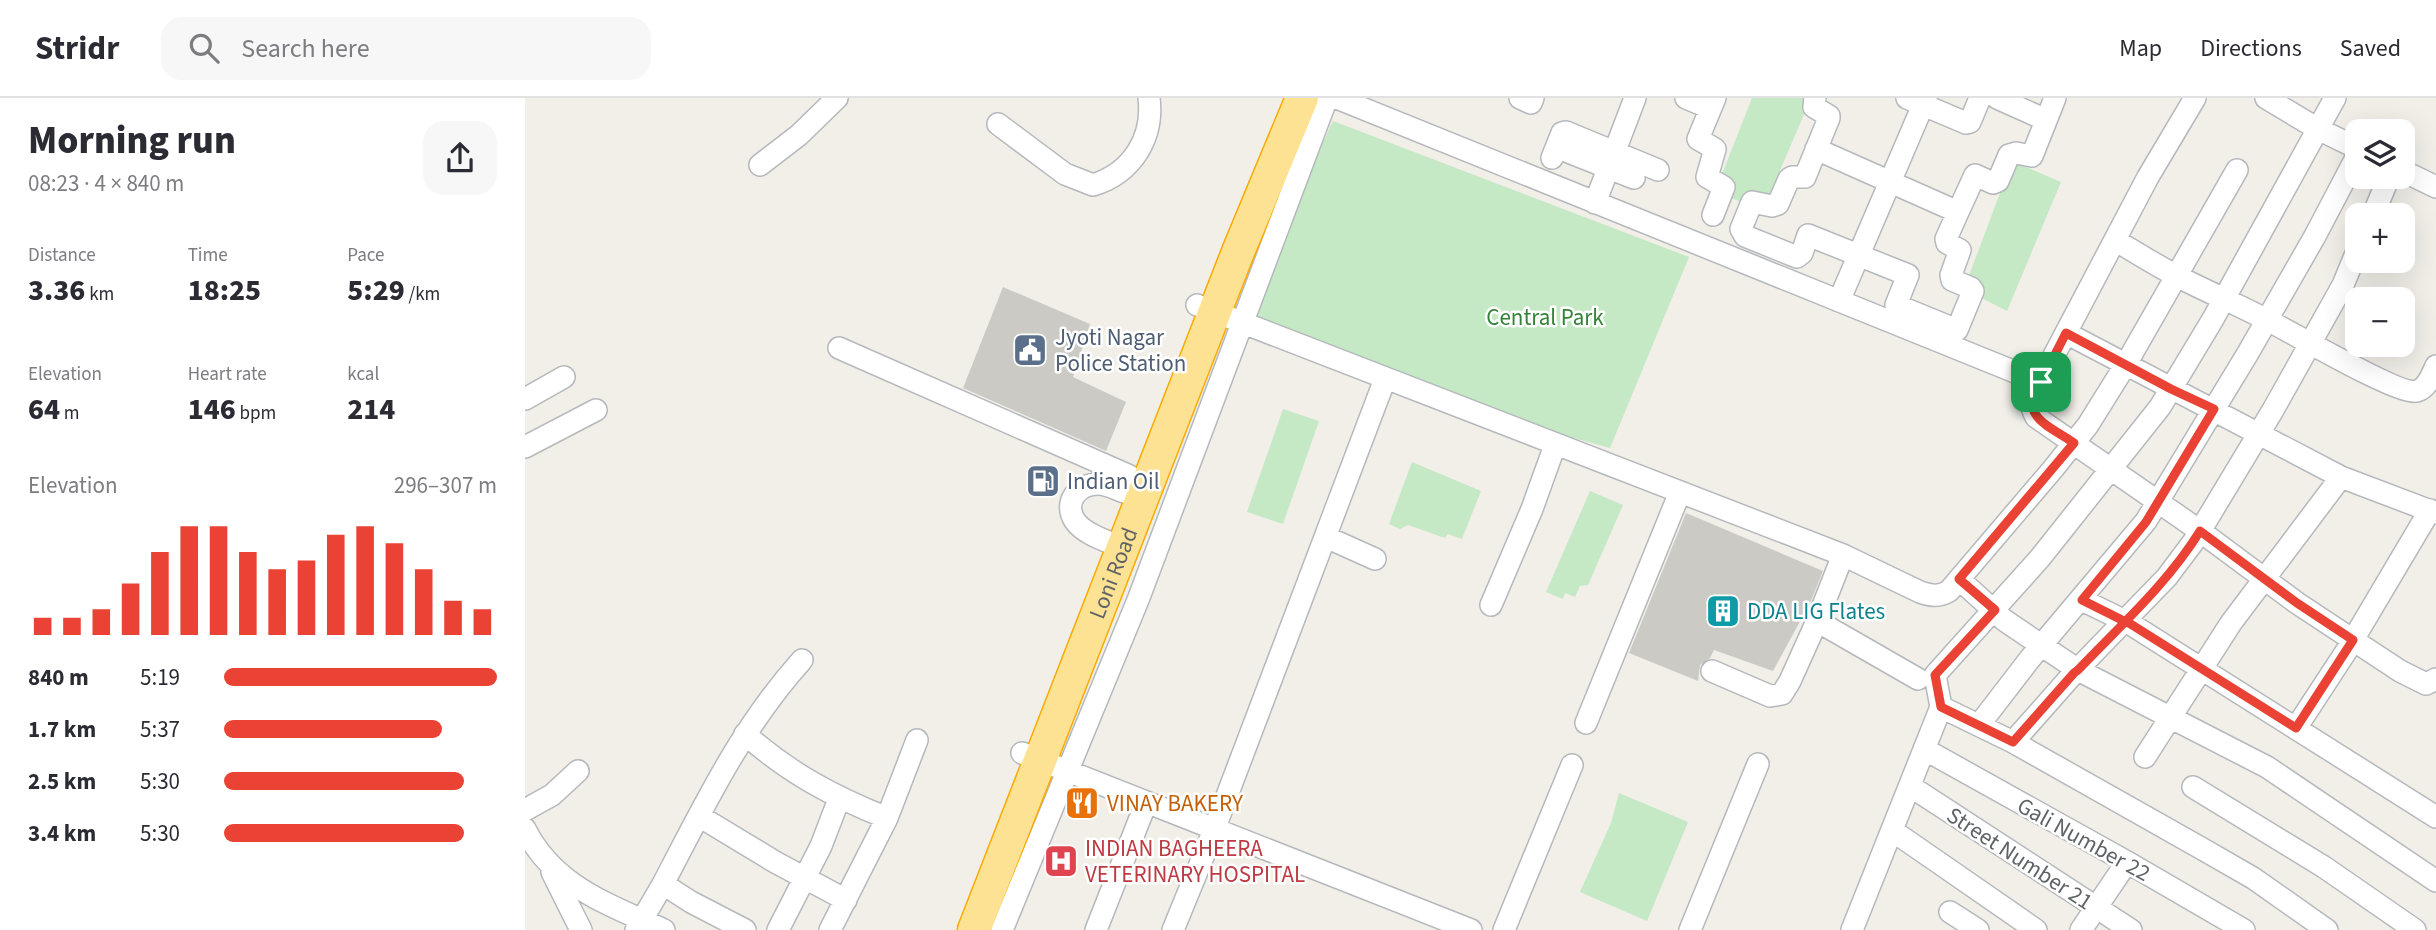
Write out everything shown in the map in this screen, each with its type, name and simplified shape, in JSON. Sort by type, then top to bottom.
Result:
[{"type":"highway","name":"Loni Road","points":[[974,930],[1043,762],[1114,544],[1127,484],[1218,314],[1279,98]]},
{"type":"highway","name":"Loni Road","points":[[1114,544],[1218,314],[1302,98]]},
{"type":"highway","name":"Loni Road","points":[[953,930],[1043,762]]},
{"type":"street","points":[[761,165],[799,135],[837,98]]},
{"type":"street","points":[[998,124],[1065,174],[1093,184],[1115,174],[1144,145],[1150,119],[1149,98]]},
{"type":"street","points":[[1002,930],[1043,762],[1143,588],[1218,314],[1327,98]]},
{"type":"street","points":[[1337,98],[2041,382]]},
{"type":"street","points":[[1520,98],[1531,103],[1533,98]]},
{"type":"street","points":[[1595,203],[1635,98]]},
{"type":"street","points":[[1686,98],[1713,103],[1698,139],[1715,149],[1707,177],[1724,187],[1713,215]]},
{"type":"street","points":[[1815,98],[1814,107],[1829,118],[1805,177],[1789,179],[1778,204],[1772,206],[1752,202],[1748,206],[1741,232],[1797,257],[1802,253],[1808,235],[1908,275],[1896,302],[1897,306],[1957,330],[1973,291],[1972,288],[1952,280],[1951,275],[1960,250],[1947,243],[1946,239],[1975,175],[1993,183],[1998,181],[2009,155],[2016,153],[2032,156],[2055,98]]},
{"type":"street","points":[[1923,100],[1952,106],[1958,98]]},
{"type":"street","points":[[1923,100],[1966,123],[1970,122],[1980,98]]},
{"type":"street","points":[[1997,98],[2046,120]]},
{"type":"street","points":[[2195,98],[2148,177],[2041,382],[2032,394],[2030,406],[2036,417],[2200,531],[2297,603],[2400,671],[2426,684],[2436,679]]},
{"type":"street","points":[[2266,98],[2345,142]]},
{"type":"street","points":[[1852,930],[1941,707],[1935,675],[2040,558],[2160,407],[2224,299],[2335,98]]},
{"type":"street","points":[[1839,301],[1923,100]]},
{"type":"street","points":[[1559,154],[1562,133],[1566,132],[1634,178]]},
{"type":"street","points":[[1816,149],[1958,212]]},
{"type":"street","points":[[1611,160],[1658,170]]},
{"type":"street","points":[[1218,314],[1843,555],[1931,596],[1941,596],[1959,579],[2074,443],[2126,364],[2237,170]]},
{"type":"street","points":[[2415,177],[2436,187]]},
{"type":"street","points":[[1979,725],[2041,646],[2146,522],[2267,320],[2345,179]]},
{"type":"street","points":[[2115,240],[2175,276],[2407,390],[2417,391],[2424,386],[2436,366]]},
{"type":"street","points":[[2013,742],[2167,576],[2200,531],[2258,435],[2348,273]]},
{"type":"street","points":[[2066,333],[2341,477],[2433,511],[2296,728]]},
{"type":"street","points":[[839,348],[1127,484]]},
{"type":"street","points":[[525,399],[564,377]]},
{"type":"street","points":[[1173,930],[1214,830],[1385,379]]},
{"type":"street","points":[[525,447],[596,410]]},
{"type":"street","points":[[1491,605],[1532,509],[1555,445]]},
{"type":"street","points":[[2145,757],[2231,623],[2341,477]]},
{"type":"street","points":[[1114,544],[1085,530],[1076,522],[1070,503],[1073,495],[1082,488],[1096,484],[1127,484]]},
{"type":"street","points":[[1586,723],[1679,492]]},
{"type":"street","points":[[1325,537],[1375,559]]},
{"type":"street","points":[[1713,671],[1770,696],[1781,694],[1790,681],[1817,621],[1843,555]]},
{"type":"street","points":[[1959,579],[2004,620],[2078,670],[2267,767],[2436,881]]},
{"type":"street","points":[[2082,600],[2124,621],[2436,817]]},
{"type":"street","points":[[1817,621],[1918,679]]},
{"type":"street","points":[[638,925],[663,884],[710,792],[745,734],[774,692],[803,660]]},
{"type":"street","points":[[1941,707],[2013,742],[2253,878],[2327,930]]},
{"type":"street","points":[[745,734],[772,758],[838,799],[887,818]]},
{"type":"street","points":[[830,930],[887,818],[917,740]]},
{"type":"street","name":"Gali Number 22","points":[[1924,749],[2244,930]]},
{"type":"street","points":[[1043,762],[1471,930]]},
{"type":"street","points":[[1690,930],[1758,764]]},
{"type":"street","points":[[1504,930],[1571,765]]},
{"type":"street","points":[[525,810],[552,795],[578,771]]},
{"type":"street","name":"Street Number 21","points":[[1910,786],[2131,930]]},
{"type":"street","points":[[2193,787],[2324,867],[2415,930]]},
{"type":"street","points":[[778,930],[821,846],[838,799]]},
{"type":"street","points":[[1096,930],[1146,803]]},
{"type":"street","points":[[699,816],[803,878],[846,900]]},
{"type":"street","points":[[525,829],[550,867],[581,930]]},
{"type":"street","points":[[1893,831],[2036,930]]},
{"type":"street","points":[[2081,930],[2127,862]]},
{"type":"street","points":[[550,867],[638,925],[664,930]]},
{"type":"street","points":[[663,884],[745,930]]},
{"type":"street","points":[[1950,912],[1978,930]]},
{"type":"green space","points":[[1752,98],[1811,98],[1763,210],[1715,192]]},
{"type":"green space","name":"Central Park","points":[[1333,121],[1689,257],[1610,448],[1512,421],[1253,317],[1274,248]]},
{"type":"green space","points":[[2012,161],[2061,182],[2007,311],[1964,289]]},
{"type":"green space","points":[[1283,409],[1319,421],[1283,524],[1247,512]]},
{"type":"green space","points":[[1412,462],[1481,491],[1462,539],[1448,534],[1445,538],[1408,525],[1400,529],[1389,524]]},
{"type":"green space","points":[[1590,491],[1623,505],[1588,585],[1580,586],[1575,597],[1565,593],[1563,599],[1546,592]]},
{"type":"green space","points":[[1619,793],[1688,822],[1647,921],[1580,892],[1611,823]]},
{"type":"building","name":"Jyoti Nagar Police Station","points":[[1003,287],[1090,324],[1073,377],[1126,402],[1106,451],[963,388]]},
{"type":"building","name":"DDA LIG Flates","points":[[1686,513],[1823,571],[1810,603],[1773,671],[1714,650],[1710,658],[1700,665],[1698,681],[1629,653]]},
{"type":"place","name":"Jyoti Nagar Police Station","points":[[1030,350]]},
{"type":"place","name":"Indian Oil","points":[[1043,481]]},
{"type":"place","name":"DDA LIG Flates","points":[[1723,611]]},
{"type":"place","name":"VINAY BAKERY","points":[[1082,803]]},
{"type":"place","name":"INDIAN BAGHEERA VETERINARY HOSPITAL","points":[[1061,861]]},
{"type":"route","points":[[2041,382],[2032,394],[2030,406],[2036,417],[2074,443],[1959,579],[1995,610],[1935,675],[1941,707],[2013,742],[2074,673],[2078,670],[2124,621],[2167,576],[2200,531],[2297,603],[2353,640],[2296,728],[2129,623],[2124,621],[2082,600],[2146,522],[2214,409],[2066,333],[2041,382]]}]
